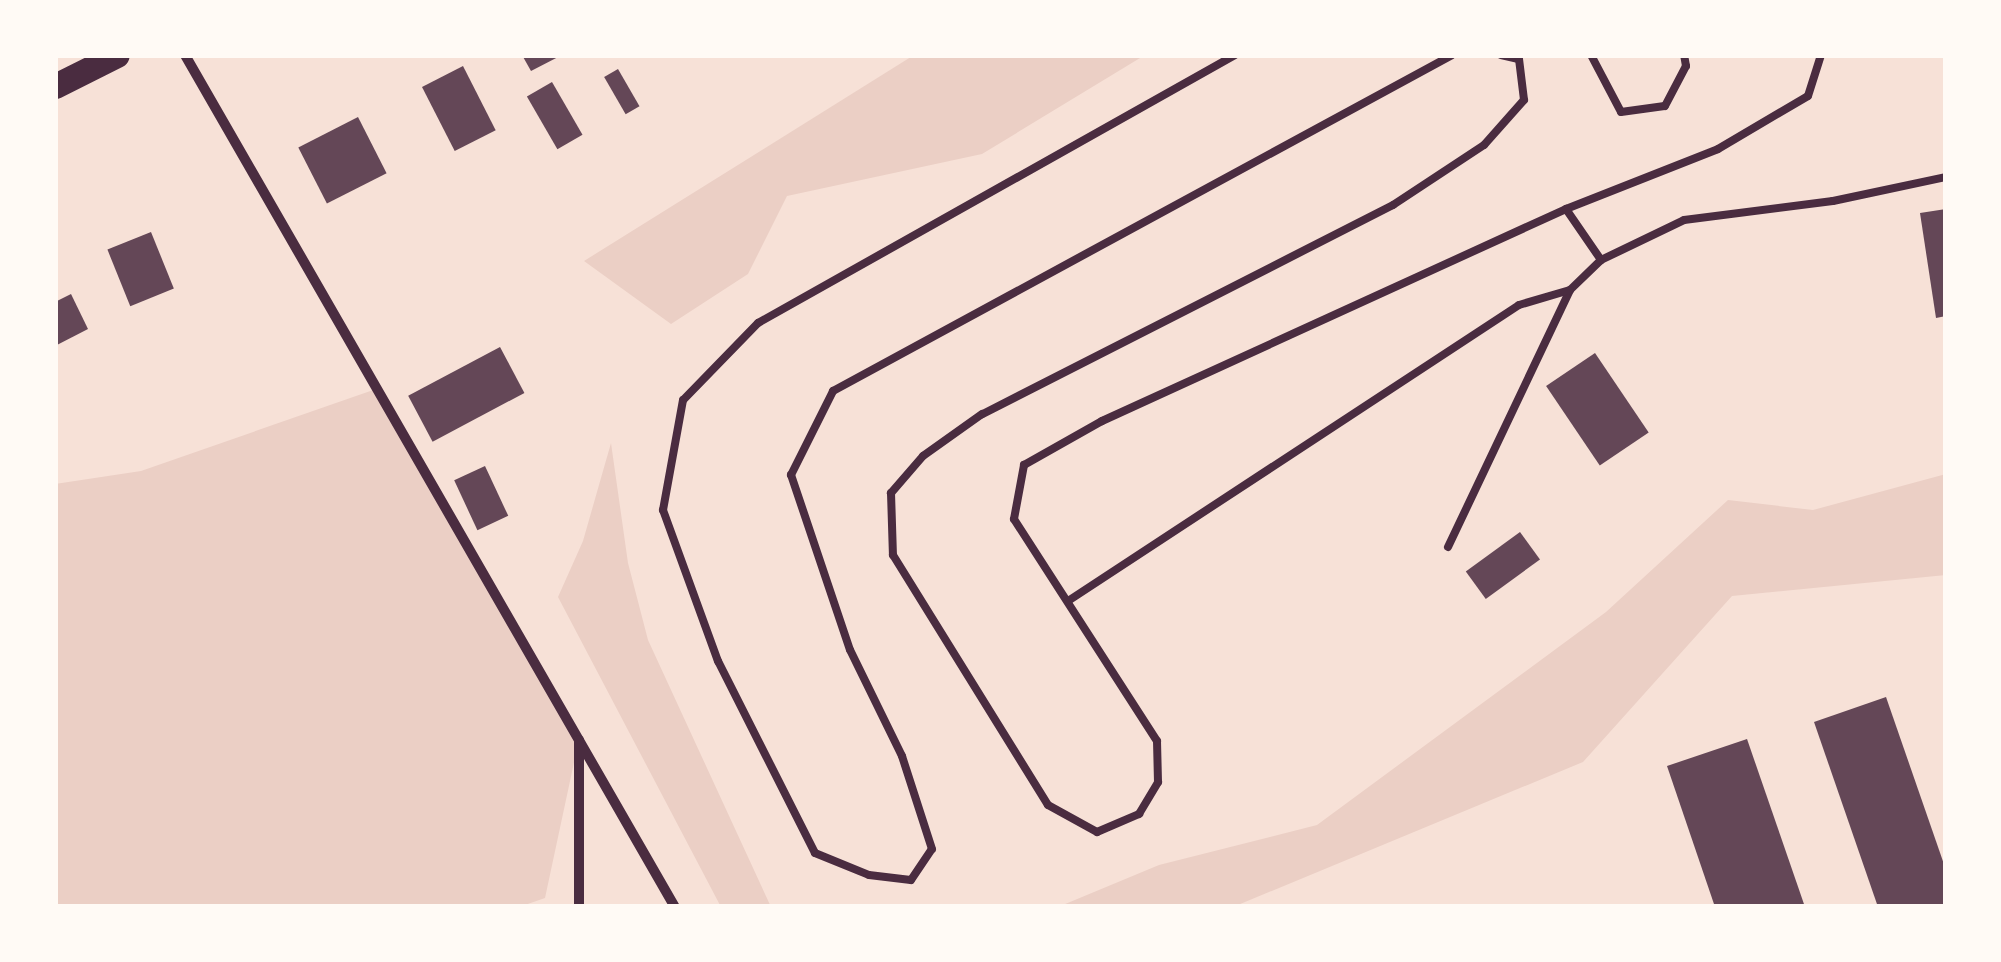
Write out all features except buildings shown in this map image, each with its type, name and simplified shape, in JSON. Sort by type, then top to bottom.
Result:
[{"type":"main road","points":[[55,86],[117,55]]},
{"type":"street","points":[[185,55],[675,907]]},
{"type":"street","points":[[579,739],[579,907]]},
{"type":"lane","points":[[1235,55],[758,322],[683,400],[663,510],[718,661],[815,853],[869,875],[911,880],[932,849],[902,756],[850,650],[791,475],[833,391],[1452,55]]},
{"type":"lane","points":[[1501,55],[1519,59],[1524,100],[1484,145],[1393,205],[982,414],[923,456],[891,493],[893,556],[1048,805],[1097,832],[1139,814],[1158,782],[1157,740],[1014,519],[1024,465],[1102,421],[1566,209],[1718,148],[1808,96],[1820,55]]},
{"type":"lane","points":[[1591,55],[1621,112],[1664,106],[1686,66],[1684,55]]},
{"type":"lane","points":[[1448,547],[1570,290],[1601,260],[1684,220],[1833,201],[1946,177]]},
{"type":"lane","points":[[1566,209],[1601,260]]},
{"type":"lane","points":[[1068,600],[1519,304],[1570,290]]},
{"type":"shaded area","points":[[914,55],[1145,55],[982,154],[787,196],[748,274],[671,324],[584,261]]},
{"type":"shaded area","points":[[379,388],[579,739],[545,898],[519,907],[55,907],[55,484],[141,471]]},
{"type":"shaded area","points":[[611,443],[628,563],[648,640],[771,907],[721,907],[558,597],[583,541]]},
{"type":"shaded area","points":[[1946,474],[1946,575],[1732,596],[1583,762],[1233,907],[1058,907],[1159,865],[1317,825],[1606,612],[1728,500],[1813,510]]}]
